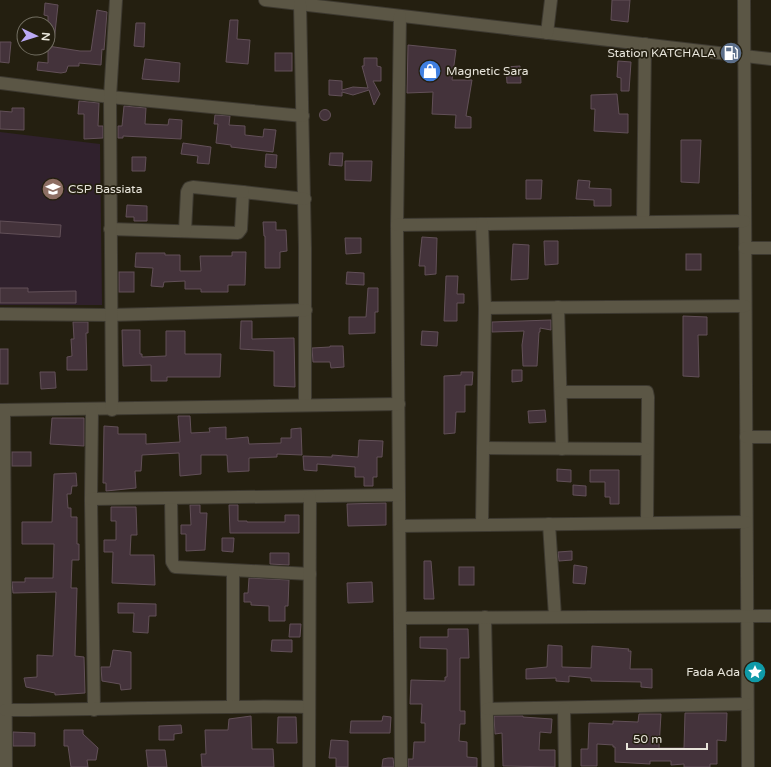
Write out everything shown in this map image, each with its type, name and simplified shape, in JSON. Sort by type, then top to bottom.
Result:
[{"type":"street","points":[[112,410],[110,315],[110,97],[116,0]]},
{"type":"street","points":[[265,0],[300,4],[370,6],[400,16],[771,59]]},
{"type":"street","points":[[547,33],[551,0]]},
{"type":"street","points":[[744,0],[748,767]]},
{"type":"street","points":[[300,4],[305,199],[305,405]]},
{"type":"street","points":[[400,16],[398,225],[401,767]]},
{"type":"street","points":[[643,222],[645,44]]},
{"type":"street","points":[[0,83],[110,97],[303,116]]},
{"type":"street","points":[[185,231],[186,192],[189,188],[193,187],[305,199]]},
{"type":"street","points":[[110,230],[240,232],[242,192]]},
{"type":"street","points":[[398,225],[744,221]]},
{"type":"street","points":[[482,224],[485,308],[482,524]]},
{"type":"street","points":[[745,248],[771,248]]},
{"type":"street","points":[[485,308],[745,306]]},
{"type":"street","points":[[558,307],[562,450]]},
{"type":"street","points":[[0,314],[110,315],[306,310]]},
{"type":"street","points":[[560,392],[646,392],[648,396],[646,449],[647,523]]},
{"type":"street","points":[[6,767],[2,410],[112,410],[399,404]]},
{"type":"street","points":[[92,410],[91,499],[94,710]]},
{"type":"street","points":[[746,437],[771,437]]},
{"type":"street","points":[[483,448],[562,450],[646,449]]},
{"type":"street","points":[[91,499],[399,495]]},
{"type":"street","points":[[309,767],[308,707],[310,497]]},
{"type":"street","points":[[171,498],[173,566],[233,571],[310,574]]},
{"type":"street","points":[[400,526],[746,522]]},
{"type":"street","points":[[549,524],[555,616]]},
{"type":"street","points":[[233,571],[233,706]]},
{"type":"street","points":[[401,618],[771,616]]},
{"type":"street","points":[[485,617],[488,767]]},
{"type":"street","points":[[487,709],[564,709],[747,704]]},
{"type":"street","points":[[5,710],[94,710],[233,706],[308,707]]},
{"type":"street","points":[[564,709],[565,767]]},
{"type":"shaded area","points":[[0,132],[100,144],[102,305],[0,305]]},
{"type":"building","points":[[612,0],[630,0],[628,22],[611,20]]},
{"type":"building","points":[[45,3],[58,5],[56,24],[56,16],[44,15]]},
{"type":"building","points":[[97,10],[107,12],[104,50],[102,49],[101,65],[79,63],[79,66],[68,66],[66,72],[61,73],[37,70],[38,62],[48,63],[48,56],[56,56],[56,47],[91,51]]},
{"type":"building","points":[[230,20],[238,20],[237,39],[250,40],[248,64],[226,62]]},
{"type":"building","points":[[136,23],[145,23],[144,47],[134,46]]},
{"type":"building","points":[[0,42],[11,42],[9,63],[0,62]]},
{"type":"building","name":"Magnetic Sara","points":[[408,45],[456,50],[452,80],[472,80],[466,116],[471,117],[471,128],[455,128],[456,115],[432,114],[433,92],[407,93]]},
{"type":"building","points":[[275,53],[292,53],[292,71],[275,71]]},
{"type":"building","points":[[364,58],[377,58],[377,66],[381,67],[381,81],[373,81],[380,94],[374,105],[369,90],[353,95],[342,92],[342,96],[329,95],[329,80],[342,81],[342,90],[353,87],[368,88],[362,66],[364,66]]},
{"type":"building","points":[[145,59],[180,63],[179,82],[142,79]]},
{"type":"building","points":[[618,61],[631,62],[629,91],[621,91],[621,78],[617,77]]},
{"type":"building","points":[[520,66],[521,83],[507,83],[506,67]]},
{"type":"building","points":[[617,94],[619,114],[628,114],[628,133],[594,131],[595,109],[591,109],[591,95]]},
{"type":"building","points":[[79,101],[99,103],[98,126],[103,126],[103,138],[84,139],[84,114],[78,114]]},
{"type":"building","points":[[124,106],[146,108],[145,124],[168,125],[169,119],[182,120],[181,139],[123,136],[123,138],[118,138],[118,126],[122,126]]},
{"type":"building","points":[[12,108],[24,108],[24,130],[0,129],[0,111],[12,112]]},
{"type":"building","points":[[325,109],[329,111],[331,115],[329,119],[325,121],[321,119],[319,115],[321,111]]},
{"type":"building","points":[[215,115],[230,116],[229,125],[245,126],[245,135],[263,137],[264,129],[276,130],[273,152],[231,147],[231,145],[216,143],[218,124],[214,124]]},
{"type":"building","points":[[681,140],[701,140],[699,183],[681,182]]},
{"type":"building","points":[[183,143],[211,147],[209,164],[197,163],[198,156],[181,154]]},
{"type":"building","points":[[330,153],[343,153],[342,166],[329,165]]},
{"type":"building","points":[[266,154],[277,155],[276,168],[265,167]]},
{"type":"building","points":[[132,157],[146,157],[145,171],[132,171]]},
{"type":"building","points":[[345,161],[372,161],[371,181],[345,180]]},
{"type":"building","points":[[526,180],[542,180],[541,199],[526,199]]},
{"type":"building","points":[[578,180],[590,181],[589,188],[611,189],[611,206],[594,206],[594,200],[576,199]]},
{"type":"building","points":[[127,205],[147,206],[147,221],[134,221],[134,217],[126,217]]},
{"type":"building","points":[[0,221],[61,225],[60,237],[0,233]]},
{"type":"building","points":[[263,222],[276,222],[276,230],[286,230],[287,251],[280,252],[280,268],[265,268],[265,236]]},
{"type":"building","points":[[422,237],[437,238],[436,274],[425,275],[425,266],[419,266]]},
{"type":"building","points":[[345,238],[361,238],[361,253],[346,254]]},
{"type":"building","points":[[544,241],[558,241],[558,264],[545,265]]},
{"type":"building","points":[[513,244],[529,245],[528,279],[511,280]]},
{"type":"building","points":[[232,252],[246,252],[245,285],[228,285],[228,292],[201,292],[201,289],[185,289],[185,281],[164,282],[163,287],[151,286],[153,268],[135,267],[136,253],[165,253],[165,255],[180,255],[180,271],[201,271],[200,256],[232,256]]},
{"type":"building","points":[[686,254],[701,254],[701,270],[686,270]]},
{"type":"building","points":[[119,272],[134,272],[134,292],[119,292]]},
{"type":"building","points":[[347,272],[364,273],[364,285],[346,284]]},
{"type":"building","points":[[446,276],[458,276],[457,294],[464,294],[464,303],[457,303],[457,321],[444,321]]},
{"type":"building","points":[[0,288],[28,288],[28,292],[76,291],[76,303],[0,303]]},
{"type":"building","points":[[368,288],[378,288],[378,312],[375,312],[375,333],[349,334],[349,317],[366,317]]},
{"type":"building","points":[[683,316],[707,317],[707,335],[698,335],[699,377],[683,376]]},
{"type":"building","points":[[551,320],[551,330],[540,328],[537,366],[523,366],[522,345],[524,331],[492,332],[492,322]]},
{"type":"building","points":[[241,321],[252,321],[252,339],[294,338],[295,387],[274,386],[274,351],[240,349]]},
{"type":"building","points":[[73,322],[88,322],[88,333],[86,333],[87,370],[67,370],[67,357],[72,356],[71,339],[74,339]]},
{"type":"building","points":[[122,330],[140,330],[140,354],[142,354],[142,357],[166,356],[166,331],[185,331],[185,354],[221,354],[220,377],[167,377],[167,381],[151,381],[151,365],[123,366]]},
{"type":"building","points":[[422,331],[438,332],[437,346],[421,345]]},
{"type":"building","points":[[343,346],[344,367],[331,368],[330,362],[313,362],[312,348]]},
{"type":"building","points":[[0,349],[8,349],[8,384],[0,384]]},
{"type":"building","points":[[512,370],[522,370],[522,381],[512,382]]},
{"type":"building","points":[[40,372],[55,372],[56,388],[41,389]]},
{"type":"building","points":[[461,372],[473,372],[472,385],[465,385],[465,412],[456,412],[455,433],[444,434],[444,376],[461,375]]},
{"type":"building","points":[[545,410],[546,422],[529,423],[528,411]]},
{"type":"building","points":[[178,416],[190,416],[191,433],[210,432],[209,428],[226,427],[226,439],[248,437],[249,444],[281,443],[281,438],[291,438],[291,429],[301,428],[302,455],[277,454],[277,457],[249,458],[249,471],[228,472],[227,455],[201,455],[201,474],[180,476],[179,453],[142,455],[141,471],[135,471],[136,488],[106,491],[106,483],[103,483],[104,426],[118,427],[118,434],[146,434],[146,444],[180,442]]},
{"type":"building","points":[[52,418],[84,418],[84,446],[50,444]]},
{"type":"building","points":[[359,440],[383,441],[382,457],[377,457],[377,477],[373,477],[373,486],[364,486],[364,477],[355,477],[355,467],[317,464],[317,471],[304,470],[303,456],[332,457],[332,455],[358,457]]},
{"type":"building","points":[[12,452],[31,452],[31,466],[12,466]]},
{"type":"building","points":[[557,469],[571,470],[571,482],[557,481]]},
{"type":"building","points":[[590,470],[619,470],[619,504],[610,504],[610,497],[605,497],[605,482],[590,482]]},
{"type":"building","points":[[76,473],[77,486],[72,486],[71,494],[67,494],[68,508],[71,508],[71,517],[77,517],[77,544],[79,544],[79,560],[72,560],[71,588],[77,588],[75,656],[84,657],[85,693],[55,695],[55,693],[26,687],[24,678],[37,677],[37,655],[53,656],[56,592],[13,593],[12,582],[25,582],[25,578],[53,578],[54,544],[22,544],[22,522],[52,522],[54,474]]},
{"type":"building","points":[[573,485],[586,486],[586,496],[573,495]]},
{"type":"building","points":[[386,503],[386,525],[348,526],[347,504]]},
{"type":"building","points":[[190,505],[200,505],[200,513],[207,513],[205,550],[186,551],[186,534],[181,534],[181,525],[191,525]]},
{"type":"building","points":[[229,505],[238,505],[238,521],[285,522],[285,515],[299,515],[299,533],[230,533]]},
{"type":"building","points":[[111,507],[136,507],[137,535],[131,535],[130,555],[154,555],[155,585],[112,583],[113,552],[104,552],[104,540],[116,540],[116,521],[111,521]]},
{"type":"building","points":[[222,538],[234,538],[233,552],[222,551]]},
{"type":"building","points":[[572,551],[572,560],[559,561],[558,552]]},
{"type":"building","points":[[270,553],[289,553],[289,565],[270,564]]},
{"type":"building","points":[[424,561],[431,561],[434,599],[424,599]]},
{"type":"building","points":[[574,565],[587,567],[585,584],[573,583]]},
{"type":"building","points":[[459,567],[474,567],[474,585],[459,585]]},
{"type":"building","points":[[249,578],[289,580],[288,606],[285,606],[285,621],[269,621],[269,606],[251,605],[251,602],[244,602],[244,593],[248,593]]},
{"type":"building","points":[[372,582],[373,602],[348,603],[347,583]]},
{"type":"building","points":[[118,603],[156,604],[156,616],[149,616],[148,633],[133,632],[134,613],[118,613]]},
{"type":"building","points":[[290,624],[301,624],[300,637],[289,637]]},
{"type":"building","points":[[448,629],[468,629],[469,658],[460,658],[460,711],[465,711],[465,724],[460,724],[459,741],[467,742],[467,757],[477,758],[477,767],[408,767],[408,759],[413,759],[414,742],[425,742],[425,723],[421,723],[422,704],[410,704],[411,680],[445,681],[445,677],[447,677],[447,649],[420,648],[420,637],[448,637]]},
{"type":"building","points":[[272,640],[292,640],[292,652],[271,651]]},
{"type":"building","points":[[548,645],[562,646],[562,667],[591,668],[592,646],[629,649],[628,651],[631,651],[630,669],[652,669],[652,688],[641,687],[641,682],[591,681],[591,678],[569,676],[569,682],[556,681],[556,678],[526,679],[526,669],[547,667]]},
{"type":"building","points":[[113,650],[131,652],[131,689],[121,690],[120,684],[102,681],[101,667],[110,667]]},
{"type":"building","points":[[685,713],[727,713],[726,741],[717,740],[717,764],[710,764],[710,767],[684,767],[684,764],[671,765],[671,761],[650,761],[650,764],[615,762],[615,747],[613,747],[613,745],[597,744],[597,766],[581,766],[581,749],[588,749],[589,723],[613,724],[613,721],[638,722],[639,714],[661,714],[659,748],[684,748]]},
{"type":"building","points":[[251,716],[252,749],[273,749],[274,767],[202,767],[201,754],[206,754],[205,730],[228,730],[229,719]]},
{"type":"building","points":[[383,716],[391,717],[390,733],[350,733],[351,721],[382,721]]},
{"type":"building","points":[[494,716],[523,716],[552,719],[551,733],[540,732],[539,750],[555,750],[555,767],[503,766],[502,733],[495,734]]},
{"type":"building","points":[[278,717],[296,717],[297,743],[277,743]]},
{"type":"building","points":[[181,725],[182,733],[174,734],[174,740],[159,740],[159,726]]},
{"type":"building","points":[[64,730],[83,730],[83,734],[98,748],[96,760],[87,760],[88,767],[71,767],[68,746],[64,746]]},
{"type":"building","points":[[13,732],[35,733],[35,746],[13,746]]},
{"type":"building","points":[[331,740],[348,741],[348,767],[336,767],[336,758],[329,758]]},
{"type":"building","points":[[146,750],[165,750],[167,767],[148,767]]},
{"type":"building","points":[[393,758],[394,767],[382,767],[383,759]]},
{"type":"place","name":"Station KATCHALA","points":[[731,53]]},
{"type":"place","name":"Magnetic Sara","points":[[430,71]]},
{"type":"place","name":"CSP Bassiata","points":[[53,189]]},
{"type":"place","name":"Fada Ada","points":[[755,672]]}]
